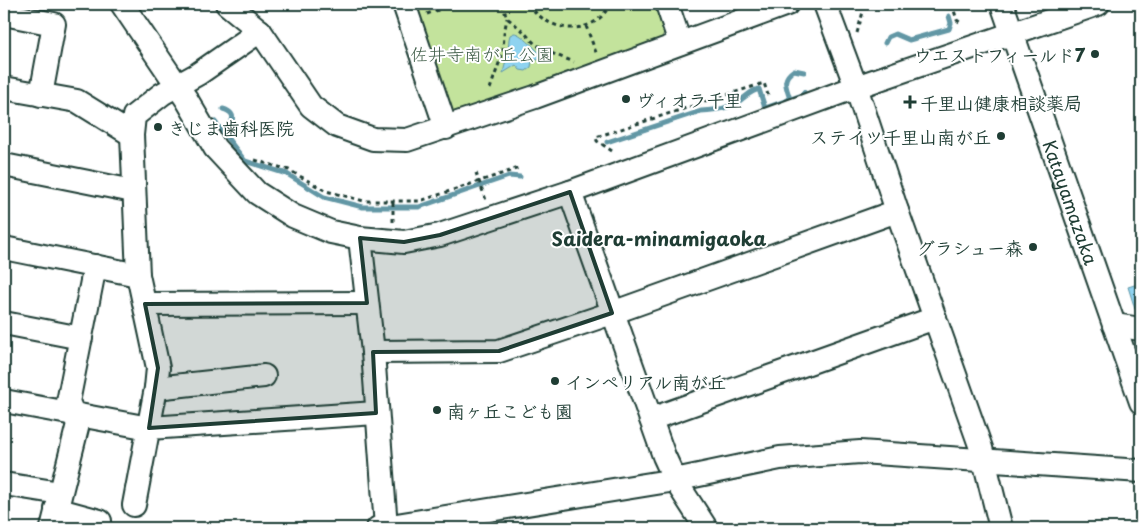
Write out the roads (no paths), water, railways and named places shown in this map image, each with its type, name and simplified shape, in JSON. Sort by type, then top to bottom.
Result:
[{"type":"street","points":[[122,4],[178,86],[215,148],[257,193],[293,216],[331,232],[360,238],[404,242],[440,235],[570,192],[856,87],[1098,4]]},
{"type":"street","points":[[228,4],[260,31],[311,106],[337,126],[373,139],[408,140],[535,97],[787,4]]},
{"type":"street","points":[[404,4],[446,128]]},
{"type":"street","points":[[667,4],[680,43]]},
{"type":"street","points":[[825,4],[856,87],[897,211],[985,462],[1001,528]]},
{"type":"street","name":"Katayamazaka","points":[[1002,4],[1141,402]]},
{"type":"street","points":[[4,14],[54,24],[41,95]]},
{"type":"street","points":[[134,505],[158,368],[149,333],[146,304],[138,275],[133,192],[132,135],[134,116],[162,94],[178,86],[260,31]]},
{"type":"street","points":[[4,88],[77,101],[132,135]]},
{"type":"street","points":[[4,165],[133,192]]},
{"type":"street","points":[[570,192],[664,456],[675,480],[706,528]]},
{"type":"street","points":[[373,352],[499,351],[612,313],[897,211]]},
{"type":"street","points":[[360,238],[373,352],[382,528],[675,480],[780,458],[860,452],[985,462],[1141,471]]},
{"type":"street","points":[[4,248],[138,275]]},
{"type":"street","points":[[56,510],[78,424],[68,402],[95,266]]},
{"type":"street","points":[[146,304],[367,303]]},
{"type":"street","points":[[651,419],[935,318]]},
{"type":"street","points":[[4,323],[81,338]]},
{"type":"street","points":[[1114,324],[1141,328]]},
{"type":"street","points":[[156,388],[264,376]]},
{"type":"street","points":[[4,401],[149,428],[376,413]]},
{"type":"street","points":[[4,484],[56,510],[100,521]]},
{"type":"water","points":[[514,33],[521,36],[546,58],[532,61],[531,67],[526,71],[520,70],[516,65],[503,73],[510,35]]},
{"type":"water","points":[[1141,283],[1141,312],[1135,309],[1128,287]]},
{"type":"waterway","points":[[885,43],[888,37],[895,34],[909,40],[949,29],[951,23],[949,16]]},
{"type":"waterway","points":[[790,99],[786,83],[787,76],[794,70],[804,72]]},
{"type":"waterway","points":[[607,142],[701,111],[728,107],[759,89],[765,108],[802,95],[804,92]]},
{"type":"waterway","points":[[222,132],[231,123],[233,117],[228,111],[223,109]]},
{"type":"waterway","points":[[215,122],[245,161],[287,174],[324,197],[363,207],[419,207],[509,176],[520,177]]},
{"type":"place","name":"ウエストフィールド7","points":[[1095,54]]},
{"type":"place","name":"ヴィオラ千里","points":[[626,99]]},
{"type":"place","name":"千里山健康相談薬局","points":[[910,102]]},
{"type":"place","name":"きじま歯科医院","points":[[158,127]]},
{"type":"place","name":"ステイツ千里山南が丘","points":[[1001,136]]},
{"type":"place","name":"グラシュー森","points":[[1033,247]]},
{"type":"place","name":"インペリアル南が丘","points":[[555,381]]},
{"type":"place","name":"南ヶ丘こども園","points":[[437,410]]},
{"type":"district","name":"Saidera-minamigaoka","points":[[659,238]]},
{"type":"park label","name":"佐井寺南が丘公園","points":[[482,53]]}]
